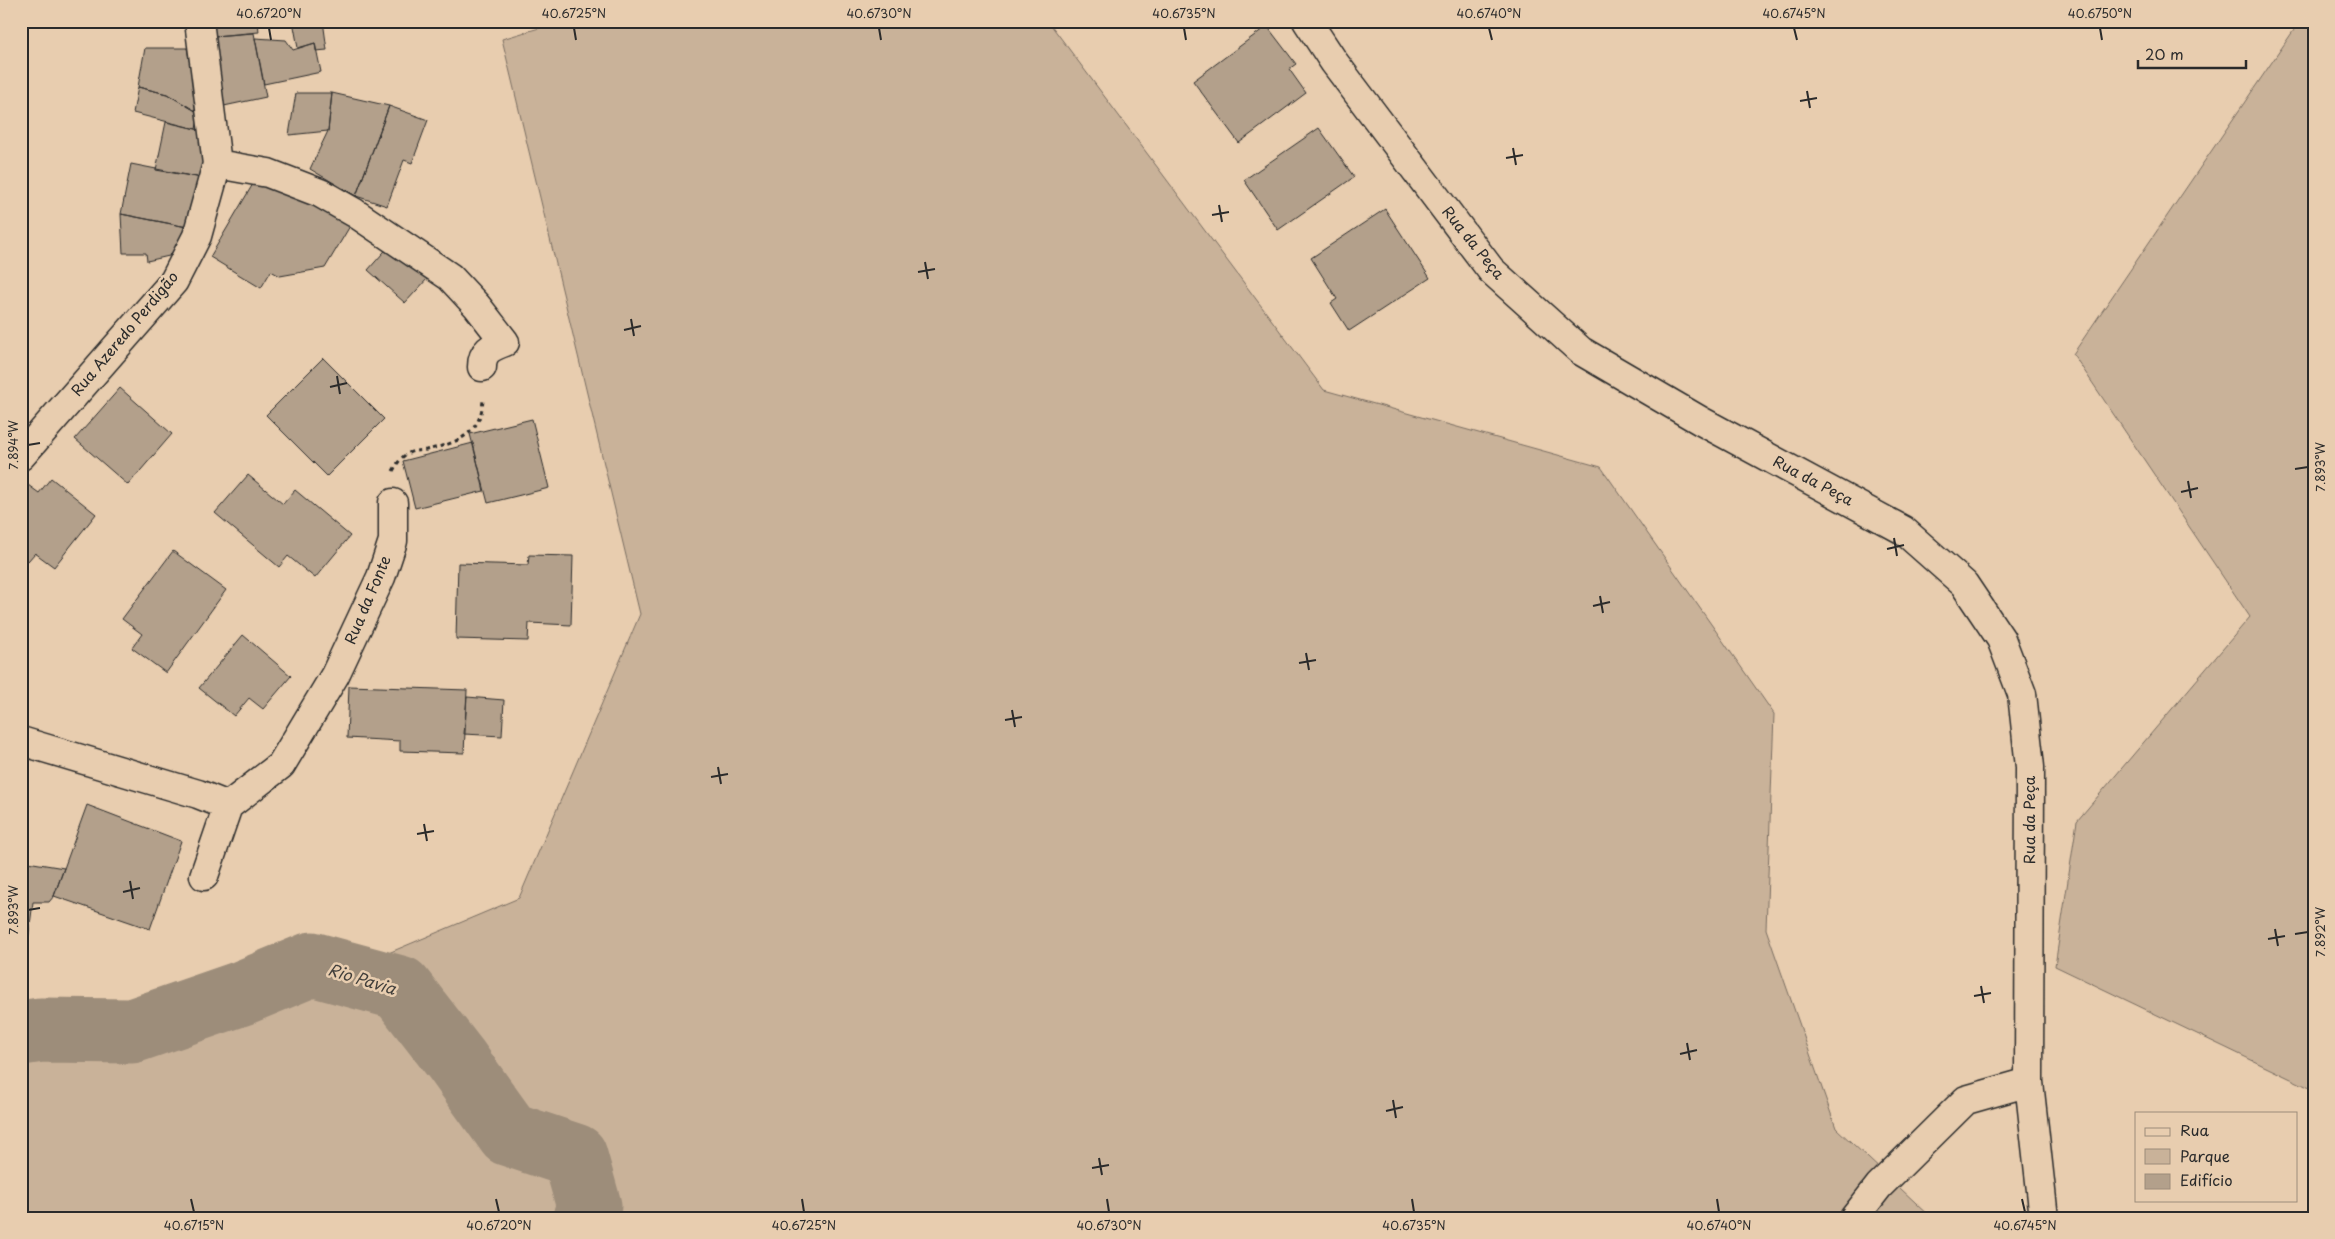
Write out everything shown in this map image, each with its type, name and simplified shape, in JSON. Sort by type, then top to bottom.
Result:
[{"type":"street","name":"Rua Azeredo Perdigão","points":[[21,456],[174,281],[197,236],[217,164],[199,21]]},
{"type":"street","name":"Rua da Peça","points":[[1307,21],[1334,62],[1491,270],[1581,351],[1701,421],[1903,530],[1964,584],[2000,639],[2022,694],[2030,767],[2029,1082],[2044,1218]]},
{"type":"street","points":[[217,164],[268,173],[320,193],[355,213],[450,276],[505,342],[487,351],[482,357],[482,367]]},
{"type":"street","name":"Rua da Fonte","points":[[228,806],[281,764],[335,675],[384,568],[393,541],[393,503]]},
{"type":"street","points":[[21,740],[198,794],[228,806],[204,876]]},
{"type":"street","points":[[1854,1218],[1879,1186],[1966,1100],[2029,1082]]},
{"type":"path","points":[[393,503],[392,472],[399,459],[409,452],[425,450],[461,439],[477,425],[483,401],[482,367]]},
{"type":"green space","points":[[563,21],[1048,21],[1324,390],[1601,467],[1774,714],[1766,929],[1836,1128],[1932,1218],[21,1218],[21,1025],[125,1064],[519,898],[640,614],[502,39]]},
{"type":"green space","points":[[2300,21],[2314,21],[2314,1090],[2055,966],[2077,821],[2250,617],[2073,354]]},
{"type":"building","points":[[142,21],[187,21],[187,26]]},
{"type":"building","points":[[213,21],[258,21],[259,32],[214,36]]},
{"type":"building","points":[[293,21],[323,21],[327,50],[316,51],[315,43],[298,48]]},
{"type":"building","points":[[1267,26],[1296,64],[1289,69],[1306,93],[1239,143],[1193,81]]},
{"type":"building","points":[[254,33],[266,97],[224,106],[214,36]]},
{"type":"building","points":[[255,38],[286,40],[293,50],[315,43],[321,72],[264,84]]},
{"type":"building","points":[[145,48],[187,48],[199,113],[167,94],[138,87]]},
{"type":"building","points":[[138,87],[167,94],[199,113],[196,129],[133,113]]},
{"type":"building","points":[[296,93],[332,93],[328,131],[289,135]]},
{"type":"building","points":[[332,93],[389,106],[356,196],[310,169],[328,131]]},
{"type":"building","points":[[389,106],[428,120],[412,163],[404,160],[387,206],[356,196]]},
{"type":"building","points":[[166,122],[196,129],[207,136],[202,178],[156,170]]},
{"type":"building","points":[[1319,128],[1354,177],[1278,230],[1244,180]]},
{"type":"building","points":[[131,164],[202,178],[192,228],[121,214]]},
{"type":"building","points":[[260,172],[350,226],[325,268],[280,276],[271,271],[261,288],[210,257]]},
{"type":"building","points":[[1385,209],[1430,278],[1349,331],[1331,303],[1337,299],[1311,258]]},
{"type":"building","points":[[121,214],[192,228],[169,256],[147,261],[146,253],[123,253]]},
{"type":"building","points":[[390,245],[428,278],[405,303],[368,270]]},
{"type":"building","points":[[323,358],[384,419],[327,476],[266,415]]},
{"type":"building","points":[[120,388],[172,434],[128,485],[75,439]]},
{"type":"building","points":[[532,419],[549,488],[488,503],[470,434]]},
{"type":"building","points":[[473,443],[484,491],[415,508],[403,461]]},
{"type":"building","points":[[248,475],[283,504],[295,490],[350,536],[315,578],[288,556],[279,567],[215,513]]},
{"type":"building","points":[[51,478],[96,514],[54,567],[35,553],[28,561],[21,556],[21,493],[28,485],[39,493]]},
{"type":"building","points":[[173,551],[226,590],[166,673],[132,648],[142,634],[122,619]]},
{"type":"building","points":[[529,555],[573,556],[571,625],[529,623],[528,641],[456,639],[458,563],[528,565]]},
{"type":"building","points":[[243,635],[291,676],[263,709],[249,698],[234,716],[199,688]]},
{"type":"building","points":[[349,686],[467,690],[464,753],[400,751],[400,741],[347,738]]},
{"type":"building","points":[[467,697],[504,700],[502,736],[464,734]]},
{"type":"building","points":[[87,805],[181,841],[150,929],[54,896]]},
{"type":"building","points":[[21,861],[64,868],[54,896],[49,902],[33,902],[27,948],[21,948]]},
{"type":"waterway","name":"Rio Pavia","points":[[21,1033],[41,1030],[132,1031],[242,993],[312,964],[400,988],[456,1060],[509,1134],[575,1156],[589,1206],[585,1218]]}]
